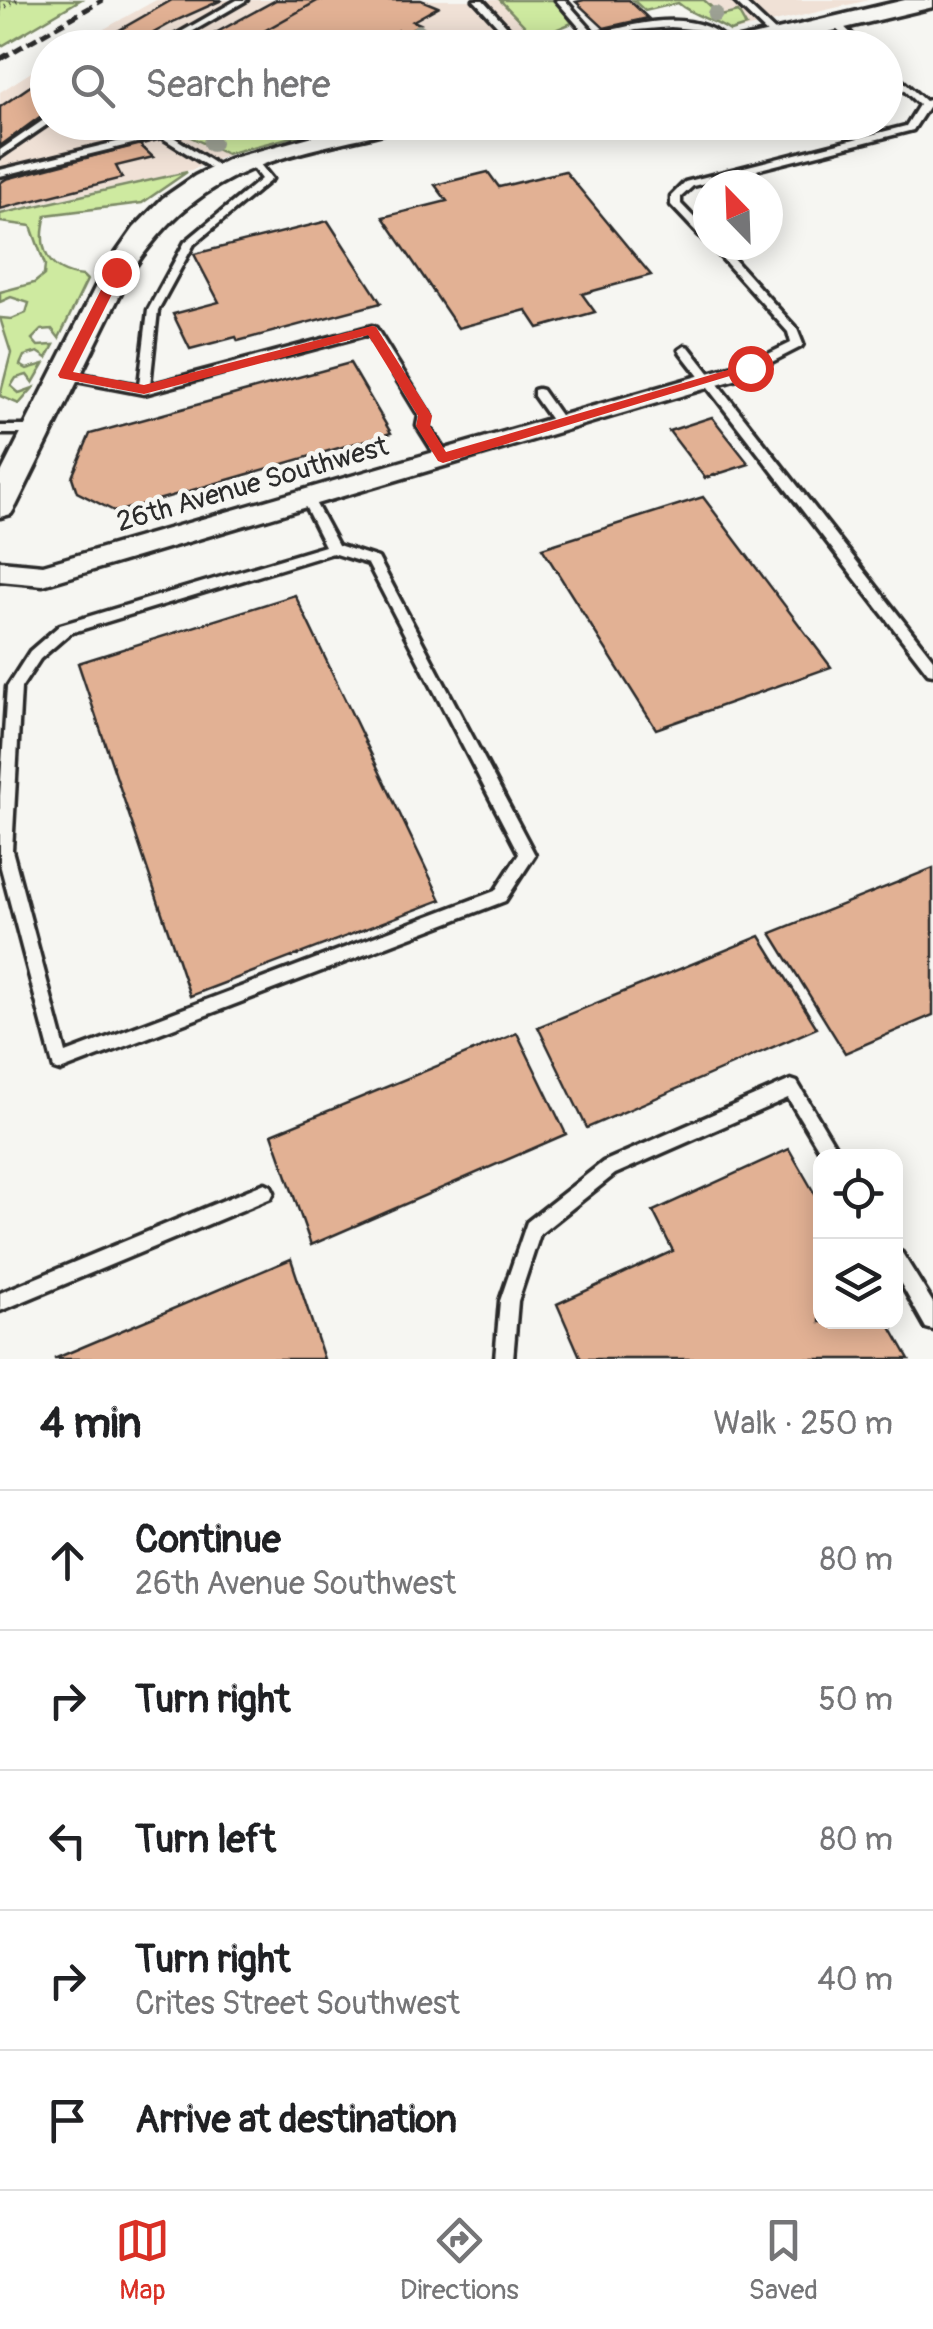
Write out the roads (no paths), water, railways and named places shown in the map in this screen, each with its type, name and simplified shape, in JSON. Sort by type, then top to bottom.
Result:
[{"type":"street","points":[[806,30],[891,4],[933,0]]},
{"type":"street","points":[[0,506],[137,236],[184,191],[220,170],[322,140]]},
{"type":"street","name":"26th Avenue Southwest","points":[[0,571],[44,575],[750,368]]},
{"type":"lane","points":[[189,30],[243,0]]},
{"type":"lane","points":[[478,0],[506,30]]},
{"type":"lane","points":[[560,0],[586,30]]},
{"type":"lane","points":[[737,0],[769,30]]},
{"type":"lane","points":[[835,23],[843,30]]},
{"type":"lane","points":[[629,30],[707,30]]},
{"type":"lane","points":[[903,83],[928,104],[910,128],[903,130]]},
{"type":"lane","points":[[0,154],[30,133]]},
{"type":"lane","points":[[0,174],[138,140]]},
{"type":"lane","points":[[172,140],[220,170]]},
{"type":"lane","points":[[744,170],[863,140]]},
{"type":"lane","points":[[144,390],[153,310],[190,242],[267,179],[251,159]]},
{"type":"lane","points":[[693,183],[676,196],[676,205],[693,223]]},
{"type":"lane","points":[[729,260],[794,331],[797,344],[750,368]]},
{"type":"lane","points":[[65,375],[144,390],[372,330],[425,416],[423,426],[443,458]]},
{"type":"lane","points":[[685,350],[933,669]]},
{"type":"lane","points":[[538,392],[560,424]]},
{"type":"lane","points":[[0,430],[37,430]]},
{"type":"lane","points":[[307,498],[333,548]]},
{"type":"lane","points":[[333,548],[373,561],[527,854],[500,896],[60,1063],[2,851],[14,687],[35,655],[65,629],[333,548]]},
{"type":"lane","points":[[504,1359],[509,1301],[533,1228],[609,1168],[791,1088],[829,1149]]},
{"type":"lane","points":[[0,1302],[265,1192]]},
{"type":"lane","points":[[903,1271],[933,1321]]},
{"type":"railway","points":[[51,30],[103,0]]},
{"type":"railway","points":[[0,59],[30,42]]}]
